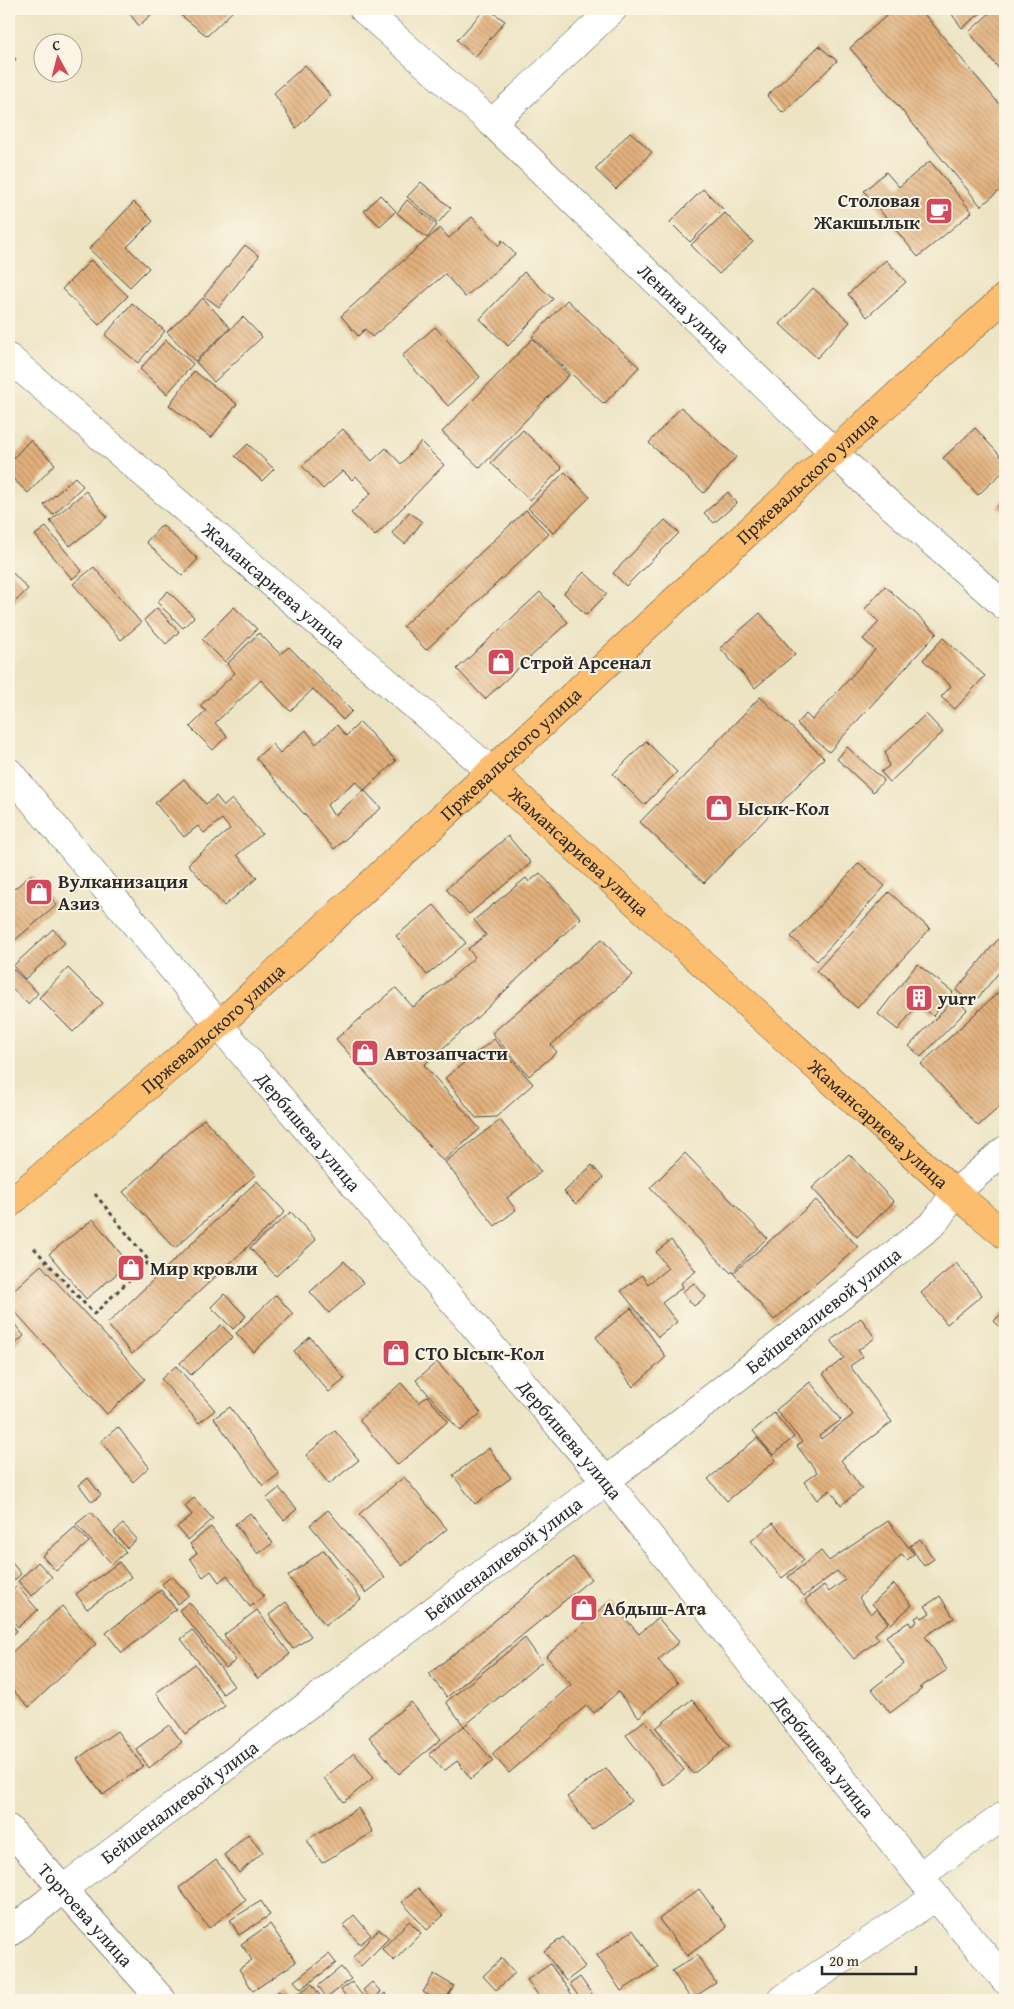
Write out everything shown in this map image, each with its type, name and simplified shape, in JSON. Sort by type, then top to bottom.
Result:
[{"type":"main road","name":"Пржевальского улица","points":[[9,1204],[219,1025],[833,453],[1005,297]]},
{"type":"main road","name":"Жамансариева улица","points":[[491,771],[955,1193],[1005,1235]]},
{"type":"street","name":"Ленина улица","points":[[363,9],[492,123],[833,453],[1005,606]]},
{"type":"street","points":[[492,123],[613,9]]},
{"type":"street","name":"Жамансариева улица","points":[[9,358],[491,771]]},
{"type":"street","name":"Дербишева улица","points":[[9,772],[219,1025],[606,1482],[919,1876],[1005,1980]]},
{"type":"street","name":"Бейшеналиевой улица","points":[[9,1933],[63,1890],[606,1482],[934,1223],[955,1193],[1005,1150]]},
{"type":"street","points":[[919,1876],[1005,1815]]},
{"type":"street","name":"Торгоева улица","points":[[9,1829],[162,2000]]},
{"type":"street","points":[[781,2000],[936,1897]]},
{"type":"path","points":[[34,1248],[94,1314],[149,1261],[95,1194]]},
{"type":"building","points":[[126,9],[157,9],[139,26]]},
{"type":"building","points":[[173,9],[235,9],[207,36]]},
{"type":"building","points":[[485,9],[488,9],[505,21],[475,57],[457,40]]},
{"type":"building","points":[[894,9],[920,9],[1005,111],[1005,186],[981,206],[850,48]]},
{"type":"building","points":[[948,9],[986,9],[962,28]]},
{"type":"building","points":[[994,9],[1005,9],[1005,76],[969,32]]},
{"type":"building","points":[[819,46],[837,61],[783,113],[767,96]]},
{"type":"building","points":[[9,52],[16,59],[9,67]]},
{"type":"building","points":[[305,65],[331,96],[296,128],[274,93]]},
{"type":"building","points":[[630,132],[652,152],[616,189],[595,169]]},
{"type":"building","points":[[930,161],[972,212],[918,257],[864,191],[886,172],[899,187]]},
{"type":"building","points":[[421,182],[451,208],[438,223],[407,197]]},
{"type":"building","points":[[703,189],[723,209],[690,242],[670,222]]},
{"type":"building","points":[[380,195],[396,211],[380,226],[364,211]]},
{"type":"building","points":[[407,200],[437,225],[427,238],[397,213]]},
{"type":"building","points":[[134,202],[153,221],[127,247],[149,268],[130,287],[89,249]]},
{"type":"building","points":[[725,213],[753,242],[719,274],[691,245]]},
{"type":"building","points":[[472,217],[499,246],[502,240],[515,254],[465,297],[445,274],[372,337],[365,329],[358,336],[341,316],[440,228],[449,238]]},
{"type":"building","points":[[245,245],[259,256],[219,307],[204,296]]},
{"type":"building","points":[[91,260],[128,296],[99,325],[62,289]]},
{"type":"building","points":[[886,260],[906,282],[867,317],[848,294]]},
{"type":"building","points":[[524,272],[553,299],[508,346],[480,319]]},
{"type":"building","points":[[813,288],[850,322],[817,358],[780,324]]},
{"type":"building","points":[[203,298],[230,328],[195,361],[167,332]]},
{"type":"building","points":[[567,300],[639,367],[604,404],[532,337]]},
{"type":"building","points":[[132,303],[165,331],[138,363],[105,335]]},
{"type":"building","points":[[243,317],[262,337],[214,382],[196,362]]},
{"type":"building","points":[[435,327],[480,377],[448,406],[402,356]]},
{"type":"building","points":[[532,339],[569,375],[480,468],[442,432]]},
{"type":"building","points":[[166,340],[193,364],[167,394],[140,369]]},
{"type":"building","points":[[194,371],[237,404],[211,438],[169,405]]},
{"type":"building","points":[[681,407],[736,457],[704,493],[649,443]]},
{"type":"building","points":[[975,428],[1005,461],[1005,470],[978,495],[943,458]]},
{"type":"building","points":[[343,429],[372,461],[386,448],[401,464],[421,442],[444,465],[375,536],[351,513],[371,493],[356,476],[352,480],[343,471],[323,489],[302,466]]},
{"type":"building","points":[[523,430],[562,468],[530,500],[491,463]]},
{"type":"building","points":[[30,440],[55,464],[28,493],[9,475],[9,463]]},
{"type":"building","points":[[248,444],[274,469],[262,481],[235,456]]},
{"type":"building","points":[[565,472],[590,497],[553,533],[528,508]]},
{"type":"building","points":[[75,477],[83,486],[53,515],[44,505]]},
{"type":"building","points":[[86,491],[107,517],[70,546],[50,521]]},
{"type":"building","points":[[728,492],[737,503],[714,523],[704,513]]},
{"type":"building","points":[[1005,496],[1005,514],[997,507]]},
{"type":"building","points":[[526,510],[549,534],[426,650],[403,626]]},
{"type":"building","points":[[409,512],[422,522],[405,544],[392,533]]},
{"type":"building","points":[[665,520],[679,533],[626,586],[613,573]]},
{"type":"building","points":[[162,525],[198,559],[182,576],[146,542]]},
{"type":"building","points":[[46,527],[82,571],[72,579],[35,535]]},
{"type":"building","points":[[94,567],[141,623],[121,640],[73,584]]},
{"type":"building","points":[[9,569],[28,589],[9,608]]},
{"type":"building","points":[[584,572],[607,594],[586,615],[564,593]]},
{"type":"building","points":[[885,586],[937,633],[829,752],[797,724],[806,714],[812,720],[875,650],[863,639],[879,622],[865,609]]},
{"type":"building","points":[[168,591],[194,617],[183,628],[157,602]]},
{"type":"building","points":[[540,592],[568,622],[485,699],[457,669]]},
{"type":"building","points":[[234,607],[257,629],[225,662],[202,639]]},
{"type":"building","points":[[157,608],[179,632],[166,644],[144,620]]},
{"type":"building","points":[[760,613],[795,654],[755,688],[720,648]]},
{"type":"building","points":[[259,633],[280,654],[289,647],[352,711],[343,720],[313,689],[290,711],[261,680],[215,723],[227,736],[213,750],[190,727],[206,711],[200,706],[235,673],[227,664]]},
{"type":"building","points":[[943,638],[985,676],[955,709],[941,697],[951,686],[923,660]]},
{"type":"building","points":[[760,697],[824,758],[704,883],[640,822]]},
{"type":"building","points":[[926,714],[943,732],[890,782],[881,772],[889,766],[885,752]]},
{"type":"building","points":[[360,722],[396,761],[364,790],[381,808],[334,849],[256,758],[272,744],[280,753],[306,730],[316,744],[337,725],[346,736]],"holes":[[[356,781],[364,790],[334,816],[327,805]]]},
{"type":"building","points":[[646,741],[677,772],[644,805],[613,774]]},
{"type":"building","points":[[847,747],[884,780],[873,792],[837,759]]},
{"type":"building","points":[[184,779],[206,804],[216,796],[224,806],[232,799],[262,834],[237,855],[257,878],[224,906],[188,864],[230,829],[222,819],[204,833],[198,826],[184,837],[155,803]]},
{"type":"building","points":[[508,836],[531,863],[469,914],[446,889]]},
{"type":"building","points":[[859,863],[885,886],[817,961],[791,937]]},
{"type":"building","points":[[540,873],[581,918],[482,1013],[424,1065],[480,1129],[443,1161],[336,1039],[396,988],[413,1007],[450,979],[475,957],[468,949],[486,935],[474,920],[526,878],[529,882]]},
{"type":"building","points":[[31,875],[57,905],[9,945],[9,893]]},
{"type":"building","points":[[889,892],[930,929],[857,1008],[816,971]]},
{"type":"building","points":[[434,905],[466,943],[427,975],[396,936]]},
{"type":"building","points":[[53,929],[65,943],[25,979],[13,966]]},
{"type":"building","points":[[1005,931],[1005,965],[973,1004],[956,990]]},
{"type":"building","points":[[602,939],[633,975],[551,1045],[557,1052],[529,1076],[492,1033]]},
{"type":"building","name":"yurr","points":[[917,964],[953,992],[933,1016],[918,1004],[898,1030],[878,1014]]},
{"type":"building","points":[[12,968],[38,993],[28,1004],[9,986],[9,971]]},
{"type":"building","points":[[68,968],[103,1003],[73,1032],[39,998]]},
{"type":"building","points":[[1005,986],[1005,1102],[978,1126],[921,1064]]},
{"type":"building","points":[[955,998],[967,1010],[921,1057],[909,1046]]},
{"type":"building","points":[[494,1039],[533,1084],[496,1117],[476,1118],[445,1078]]},
{"type":"building","points":[[204,1119],[255,1175],[175,1248],[123,1192]]},
{"type":"building","points":[[500,1120],[541,1172],[507,1198],[516,1210],[495,1226],[445,1162]]},
{"type":"building","points":[[685,1153],[767,1238],[731,1273],[650,1188]]},
{"type":"building","points":[[849,1154],[894,1202],[857,1237],[812,1188]]},
{"type":"building","points":[[592,1165],[603,1178],[576,1204],[564,1192]]},
{"type":"building","points":[[257,1181],[285,1212],[132,1354],[107,1324]]},
{"type":"building","points":[[816,1200],[858,1247],[774,1320],[733,1273]]},
{"type":"building","points":[[291,1212],[316,1240],[276,1276],[250,1248]]},
{"type":"building","points":[[93,1219],[129,1264],[86,1299],[49,1254]]},
{"type":"building","points":[[671,1240],[696,1271],[681,1283],[683,1287],[662,1303],[677,1322],[658,1337],[621,1291],[642,1275],[648,1284],[668,1268],[656,1252]]},
{"type":"building","points":[[344,1261],[363,1283],[329,1313],[310,1292]]},
{"type":"building","points":[[956,1263],[982,1295],[947,1324],[921,1293]]},
{"type":"building","points":[[41,1265],[145,1379],[107,1414],[9,1305],[9,1294]]},
{"type":"building","points":[[694,1283],[706,1297],[694,1306],[682,1292]]},
{"type":"building","points":[[224,1294],[246,1316],[233,1329],[211,1307]]},
{"type":"building","points":[[276,1295],[293,1314],[254,1352],[236,1333]]},
{"type":"building","points":[[631,1308],[666,1357],[633,1387],[596,1337]]},
{"type":"building","points":[[1005,1310],[1005,1332],[994,1321]]},
{"type":"building","points":[[9,1317],[24,1336],[9,1349]]},
{"type":"building","points":[[861,1318],[875,1338],[858,1350],[863,1357],[850,1366],[892,1422],[841,1460],[862,1489],[841,1505],[830,1490],[817,1500],[804,1482],[817,1472],[797,1446],[802,1442],[776,1410],[810,1382],[841,1420],[819,1436],[821,1439],[853,1415],[823,1374],[844,1358],[831,1340]]},
{"type":"building","points":[[221,1325],[233,1337],[191,1375],[180,1363]]},
{"type":"building","points":[[310,1337],[345,1379],[329,1392],[294,1351]]},
{"type":"building","points":[[437,1362],[481,1413],[460,1431],[416,1380]]},
{"type":"building","points":[[176,1366],[215,1410],[199,1423],[161,1379]]},
{"type":"building","points":[[401,1383],[419,1403],[427,1396],[448,1421],[398,1465],[359,1420]]},
{"type":"building","points":[[230,1407],[279,1474],[263,1486],[214,1418]]},
{"type":"building","points":[[774,1413],[794,1437],[773,1455],[753,1431]]},
{"type":"building","points":[[118,1427],[149,1467],[133,1482],[101,1441]]},
{"type":"building","points":[[335,1431],[359,1460],[329,1484],[306,1455]]},
{"type":"building","points":[[757,1438],[776,1460],[727,1501],[708,1479]]},
{"type":"building","points":[[489,1448],[511,1478],[475,1504],[453,1475]]},
{"type":"building","points":[[404,1477],[447,1529],[402,1566],[359,1514]]},
{"type":"building","points":[[88,1478],[101,1495],[92,1502],[79,1485]]},
{"type":"building","points":[[279,1488],[297,1509],[284,1520],[266,1499]]},
{"type":"building","points":[[194,1498],[213,1519],[188,1540],[177,1527],[192,1515],[185,1506]]},
{"type":"building","points":[[328,1510],[385,1578],[366,1593],[310,1525]]},
{"type":"building","points":[[91,1512],[126,1552],[112,1564],[76,1524]]},
{"type":"building","points":[[250,1513],[273,1543],[258,1554],[235,1524]]},
{"type":"building","points":[[888,1521],[914,1554],[907,1560],[902,1554],[859,1598],[871,1614],[877,1609],[888,1623],[875,1634],[879,1639],[854,1659],[805,1600],[824,1585],[829,1592],[845,1580],[837,1571],[804,1596],[788,1577],[821,1551],[829,1561]]},
{"type":"building","points":[[773,1523],[804,1560],[782,1578],[751,1541]]},
{"type":"building","points":[[123,1524],[137,1539],[127,1548],[114,1532]]},
{"type":"building","points":[[75,1527],[89,1542],[56,1571],[42,1556]]},
{"type":"building","points":[[211,1527],[264,1596],[250,1607],[227,1575],[219,1582],[211,1571],[203,1577],[190,1558],[197,1553],[190,1544]]},
{"type":"building","points":[[920,1539],[934,1559],[924,1566],[910,1546]]},
{"type":"building","points":[[324,1550],[361,1599],[325,1625],[288,1576]]},
{"type":"building","points":[[573,1557],[591,1579],[447,1697],[429,1674]]},
{"type":"building","points":[[9,1559],[21,1574],[9,1585]]},
{"type":"building","points":[[38,1562],[52,1577],[32,1596],[18,1581]]},
{"type":"building","points":[[119,1562],[131,1577],[87,1609],[76,1594]]},
{"type":"building","points":[[172,1576],[189,1595],[178,1604],[162,1584]]},
{"type":"building","points":[[894,1584],[912,1605],[891,1624],[872,1604]]},
{"type":"building","points":[[17,1586],[38,1610],[18,1627],[9,1616],[9,1593]]},
{"type":"building","points":[[161,1590],[176,1609],[122,1653],[106,1633]]},
{"type":"building","points":[[940,1596],[954,1618],[925,1636],[947,1670],[919,1688],[922,1689],[890,1713],[872,1689],[904,1664],[886,1636],[909,1622],[911,1626],[917,1622],[915,1618],[920,1615],[922,1618],[930,1613],[925,1606]]},
{"type":"building","points":[[610,1601],[639,1634],[658,1618],[679,1642],[658,1660],[678,1683],[639,1717],[618,1692],[594,1713],[587,1705],[509,1773],[492,1754],[571,1685],[546,1656]]},
{"type":"building","points":[[189,1602],[236,1660],[226,1668],[179,1610]]},
{"type":"building","points":[[286,1602],[311,1636],[293,1649],[269,1615]]},
{"type":"building","points":[[62,1606],[96,1644],[29,1707],[9,1686],[9,1655]]},
{"type":"building","points":[[257,1610],[290,1654],[258,1679],[224,1635]]},
{"type":"building","points":[[9,1622],[17,1631],[9,1639]]},
{"type":"building","points":[[192,1630],[234,1686],[223,1694],[181,1639]]},
{"type":"building","points":[[525,1638],[542,1662],[464,1726],[446,1702]]},
{"type":"building","points":[[195,1664],[225,1706],[185,1734],[156,1693]]},
{"type":"building","points":[[692,1699],[729,1746],[693,1774],[656,1728]]},
{"type":"building","points":[[411,1702],[441,1739],[399,1774],[369,1737]]},
{"type":"building","points":[[645,1720],[684,1770],[664,1785],[626,1735]]},
{"type":"building","points":[[169,1725],[182,1742],[149,1768],[136,1749]]},
{"type":"building","points":[[464,1726],[493,1761],[471,1779],[457,1761],[444,1771],[429,1754]]},
{"type":"building","points":[[117,1731],[143,1766],[103,1795],[77,1759]]},
{"type":"building","points":[[354,1753],[374,1777],[344,1802],[324,1778]]},
{"type":"building","points":[[606,1768],[631,1801],[592,1830],[567,1797]]},
{"type":"building","points":[[358,1808],[373,1832],[322,1863],[307,1840]]},
{"type":"building","points":[[248,1834],[263,1852],[239,1873],[224,1855]]},
{"type":"building","points":[[216,1860],[246,1900],[209,1928],[179,1888]]},
{"type":"building","points":[[418,1888],[443,1916],[427,1930],[402,1902]]},
{"type":"building","points":[[699,1889],[727,1927],[687,1956],[659,1919]]},
{"type":"building","points":[[261,1901],[270,1915],[239,1935],[230,1920]]},
{"type":"building","points":[[354,1915],[371,1935],[360,1944],[343,1925]]},
{"type":"building","points":[[409,1921],[421,1933],[394,1961],[382,1949]]},
{"type":"building","points":[[270,1924],[296,1962],[253,1991],[239,1969],[252,1960],[241,1944]]},
{"type":"building","points":[[379,1929],[389,1938],[361,1966],[353,1957]]},
{"type":"building","points":[[633,1930],[658,1967],[621,1991],[597,1955]]},
{"type":"building","points":[[563,1937],[585,1967],[566,1981],[544,1951]]},
{"type":"building","points":[[329,1954],[336,1963],[301,1989],[294,1981]]},
{"type":"building","points":[[697,1955],[716,1983],[691,1999],[672,1971]]},
{"type":"building","points":[[502,1958],[515,1973],[496,1990],[483,1976]]},
{"type":"building","points":[[550,1964],[576,2000],[542,2000],[527,1980]]},
{"type":"building","points":[[341,1967],[351,1979],[327,1998],[318,1986]]},
{"type":"building","points":[[434,1974],[454,1986],[445,2000],[437,2000],[423,1992]]},
{"type":"building","points":[[580,1977],[596,2000],[581,2000],[570,1984]]},
{"type":"building","points":[[352,1982],[366,2000],[349,2000],[341,1990]]},
{"type":"building","points":[[372,1982],[381,1992],[372,2000],[363,1990]]},
{"type":"building","points":[[312,1984],[323,2000],[290,2000]]},
{"type":"building","points":[[279,1991],[285,1998],[282,2000],[268,2000]]},
{"type":"building","points":[[385,1993],[391,2000],[377,2000]]},
{"type":"place","name":"Столовая Жакшылык","points":[[939,211]]},
{"type":"place","name":"Строй Арсенал","points":[[501,662]]},
{"type":"place","name":"Ысык-Кол","points":[[719,808]]},
{"type":"place","name":"Вулканизация Азиз","points":[[39,892]]},
{"type":"place","name":"yurr","points":[[919,998]]},
{"type":"place","name":"Автозапчасти","points":[[365,1053]]},
{"type":"place","name":"Мир кровли","points":[[131,1268]]},
{"type":"place","name":"СТО Ысык-Кол","points":[[396,1353]]},
{"type":"place","name":"Абдыш-Ата","points":[[584,1608]]}]
